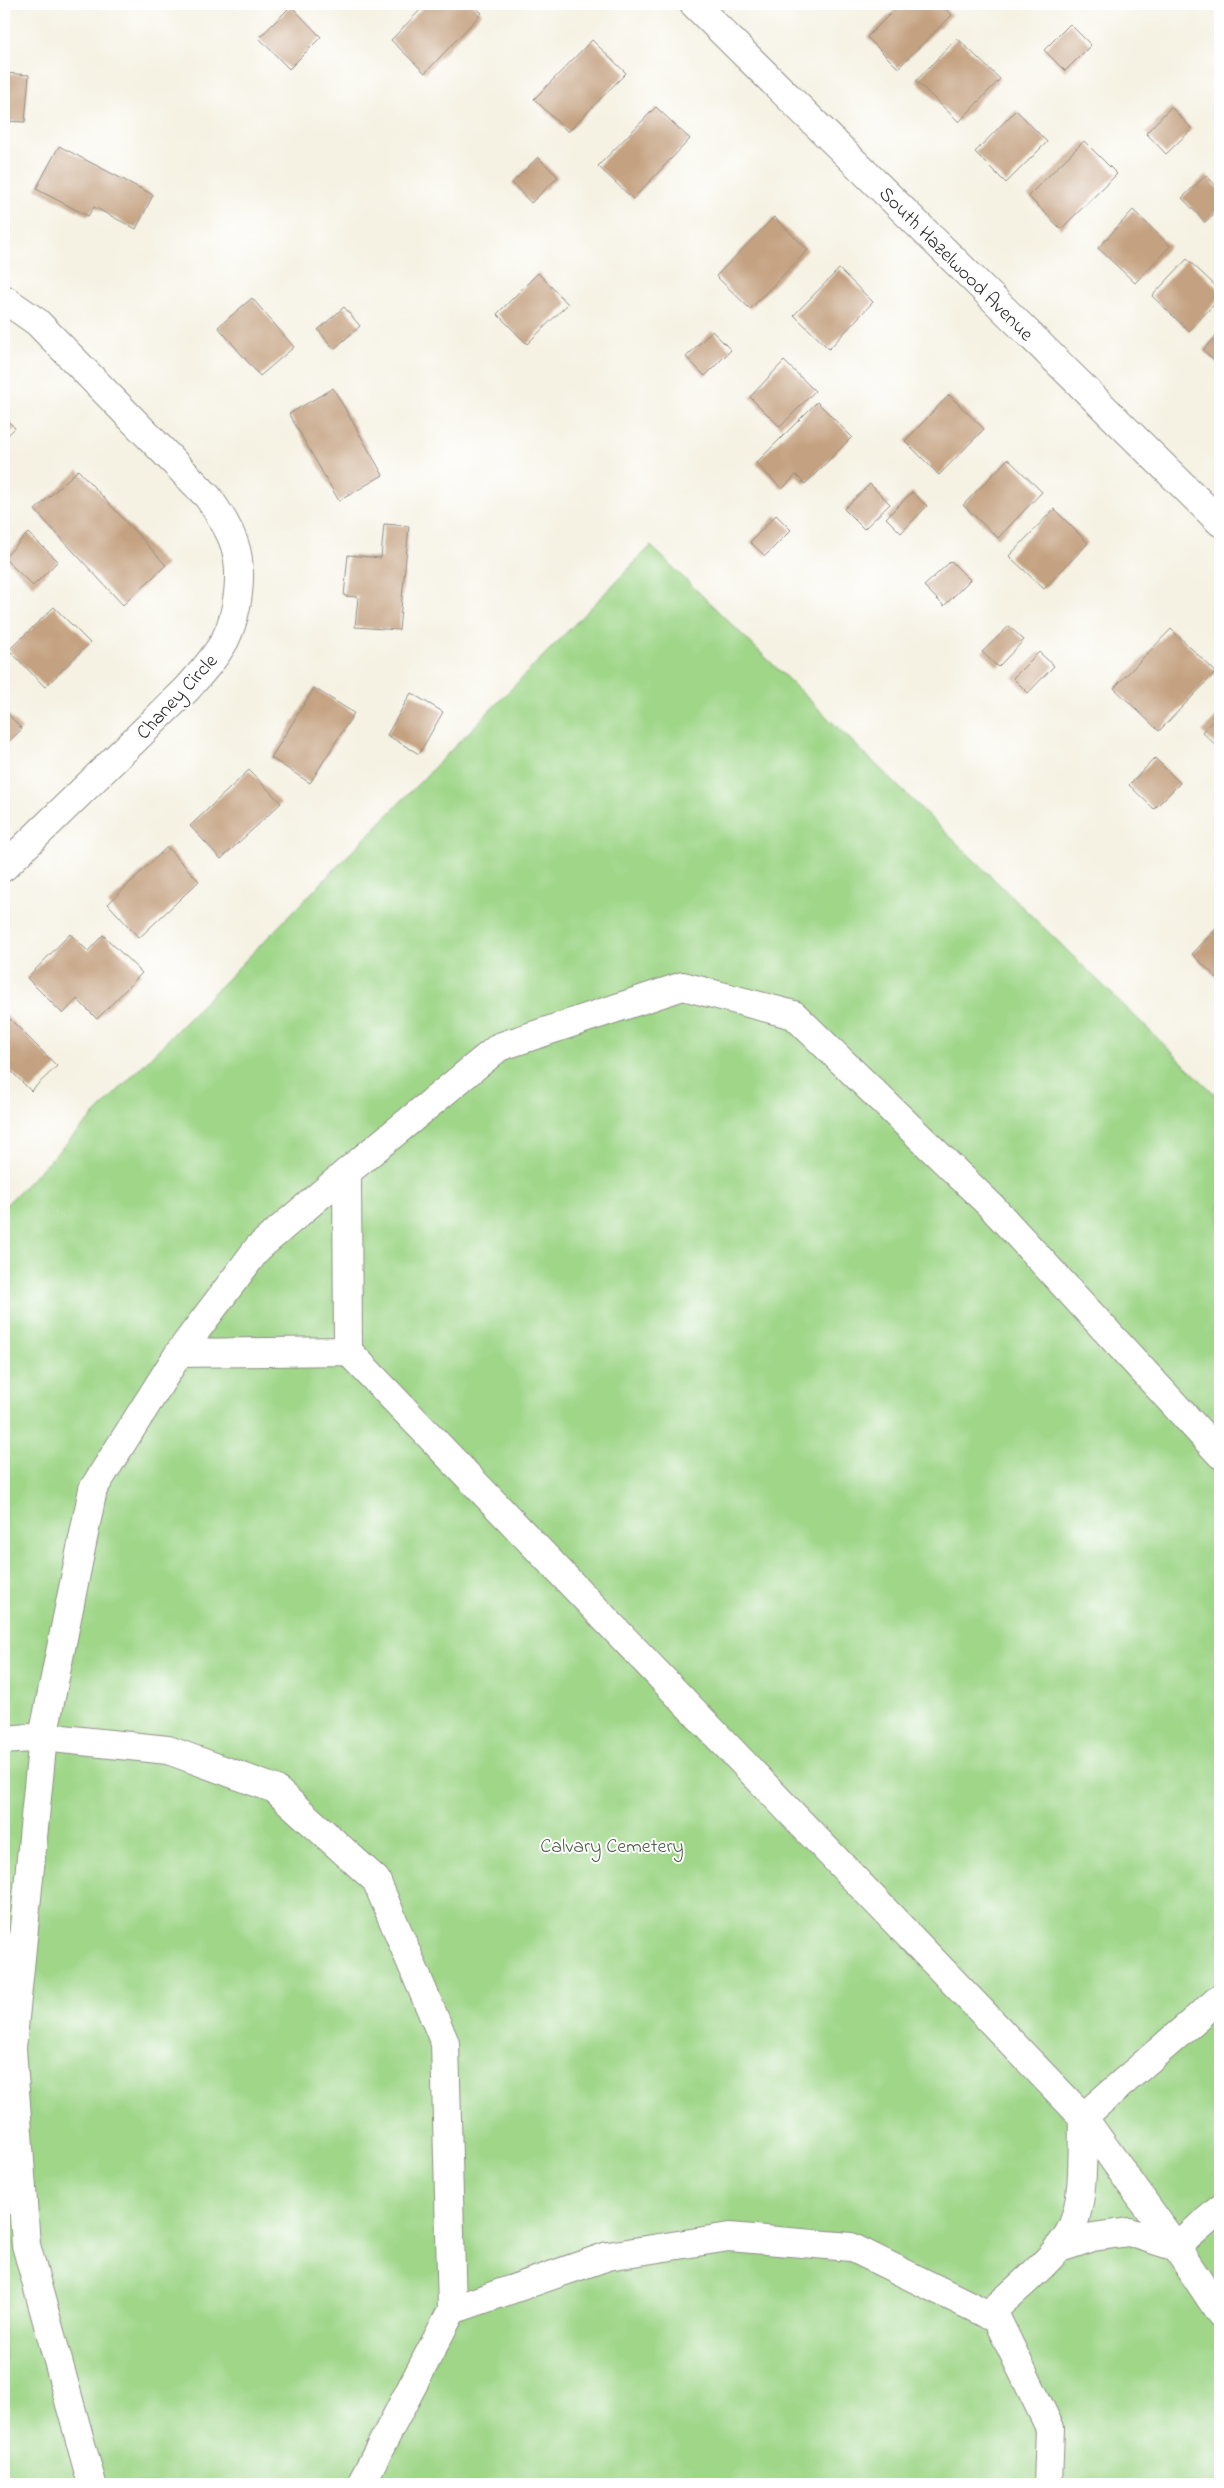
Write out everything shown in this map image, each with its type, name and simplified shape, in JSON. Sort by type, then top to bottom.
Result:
[{"type":"street","name":"South Hazelwood Avenue","points":[[694,4],[1220,522]]},
{"type":"street","name":"Chaney Circle","points":[[4,299],[37,322],[208,497],[225,523],[235,545],[240,589],[225,639],[188,689],[4,867]]},
{"type":"street","points":[[92,2484],[26,2245],[12,2048],[43,1736],[93,1489],[179,1353],[258,1248],[499,1047],[684,986],[794,1015],[991,1206],[1220,1454]]},
{"type":"street","points":[[347,1172],[348,1351],[1083,2117],[1176,2247],[1220,2313]]},
{"type":"street","points":[[179,1353],[348,1351]]},
{"type":"street","points":[[4,1740],[43,1736],[168,1750],[275,1789],[376,1880],[445,2043],[452,2310],[361,2484]]},
{"type":"street","points":[[988,2315],[1057,2249],[1072,2227],[1082,2184],[1083,2117],[1220,1998]]},
{"type":"street","points":[[1176,2247],[1220,2209]]},
{"type":"street","points":[[1057,2249],[1093,2236],[1129,2232],[1176,2247]]},
{"type":"street","points":[[452,2310],[608,2256],[729,2237],[850,2247],[997,2319],[1050,2428],[1048,2484]]},
{"type":"green space","name":"Calvary Cemetery","points":[[651,546],[1220,1099],[1220,2484],[4,2484],[4,1207]]},
{"type":"building","points":[[426,4],[472,4],[482,13],[425,73],[391,40]]},
{"type":"building","points":[[900,4],[940,4],[952,15],[898,68],[867,37]]},
{"type":"building","points":[[291,6],[321,37],[289,69],[259,38]]},
{"type":"building","points":[[1070,24],[1091,45],[1065,71],[1044,50]]},
{"type":"building","points":[[957,38],[1000,79],[959,122],[916,81]]},
{"type":"building","points":[[592,40],[626,73],[568,132],[534,99]]},
{"type":"building","points":[[4,73],[29,75],[25,122],[4,121]]},
{"type":"building","points":[[656,107],[690,139],[633,199],[598,166]]},
{"type":"building","points":[[1171,107],[1192,129],[1166,154],[1146,133]]},
{"type":"building","points":[[1016,110],[1047,142],[1006,183],[975,152]]},
{"type":"building","points":[[1084,141],[1117,174],[1061,229],[1028,196]]},
{"type":"building","points":[[59,146],[153,195],[136,229],[94,207],[88,216],[36,189]]},
{"type":"building","points":[[538,157],[558,177],[531,203],[512,183]]},
{"type":"building","points":[[1206,175],[1220,190],[1220,208],[1205,222],[1182,198]]},
{"type":"building","points":[[1133,210],[1170,246],[1135,283],[1098,248]]},
{"type":"building","points":[[774,217],[808,250],[750,309],[716,276]]},
{"type":"building","points":[[1187,259],[1220,290],[1220,298],[1189,331],[1152,296]]},
{"type":"building","points":[[839,269],[873,302],[829,349],[794,315]]},
{"type":"building","points":[[538,273],[568,304],[527,344],[497,314]]},
{"type":"building","points":[[252,298],[294,347],[260,376],[218,327]]},
{"type":"building","points":[[344,307],[360,326],[334,349],[318,330]]},
{"type":"building","points":[[712,331],[731,350],[705,376],[686,357]]},
{"type":"building","points":[[1220,332],[1220,366],[1203,350]]},
{"type":"building","points":[[784,361],[815,391],[780,427],[750,397]]},
{"type":"building","points":[[333,388],[383,475],[339,501],[289,414]]},
{"type":"building","points":[[949,395],[984,429],[939,475],[905,441]]},
{"type":"building","points":[[817,402],[852,437],[805,484],[796,475],[782,489],[756,463]]},
{"type":"building","points":[[4,417],[15,428],[4,439]]},
{"type":"building","points":[[1008,459],[1042,492],[998,538],[963,505]]},
{"type":"building","points":[[78,470],[166,565],[123,605],[35,510]]},
{"type":"building","points":[[870,484],[890,504],[864,529],[844,509]]},
{"type":"building","points":[[912,492],[927,506],[901,533],[886,518]]},
{"type":"building","points":[[1054,509],[1088,543],[1044,589],[1009,556]]},
{"type":"building","points":[[776,515],[791,530],[765,556],[750,542]]},
{"type":"building","points":[[384,524],[409,526],[399,630],[355,627],[358,597],[344,596],[348,555],[381,558]]},
{"type":"building","points":[[28,533],[58,561],[33,586],[4,558]]},
{"type":"building","points":[[951,561],[970,580],[944,606],[924,586]]},
{"type":"building","points":[[54,607],[90,643],[45,687],[9,650]]},
{"type":"building","points":[[1009,626],[1024,640],[998,667],[982,652]]},
{"type":"building","points":[[1171,629],[1216,672],[1159,731],[1114,688]]},
{"type":"building","points":[[1039,652],[1054,666],[1028,693],[1013,678]]},
{"type":"building","points":[[314,688],[354,713],[310,783],[271,758]]},
{"type":"building","points":[[411,693],[443,712],[419,754],[387,735]]},
{"type":"building","points":[[4,710],[22,729],[4,746]]},
{"type":"building","points":[[1220,713],[1220,749],[1202,732]]},
{"type":"building","points":[[1155,758],[1180,783],[1154,809],[1129,785]]},
{"type":"building","points":[[249,770],[281,803],[221,859],[190,826]]},
{"type":"building","points":[[167,847],[199,881],[139,938],[108,904]]},
{"type":"building","points":[[1218,927],[1220,929],[1220,975],[1217,978],[1192,954]]},
{"type":"building","points":[[70,934],[88,951],[103,935],[142,973],[97,1019],[77,999],[63,1014],[27,978]]},
{"type":"building","points":[[4,1013],[57,1066],[31,1091],[11,1071],[4,1078]]}]
